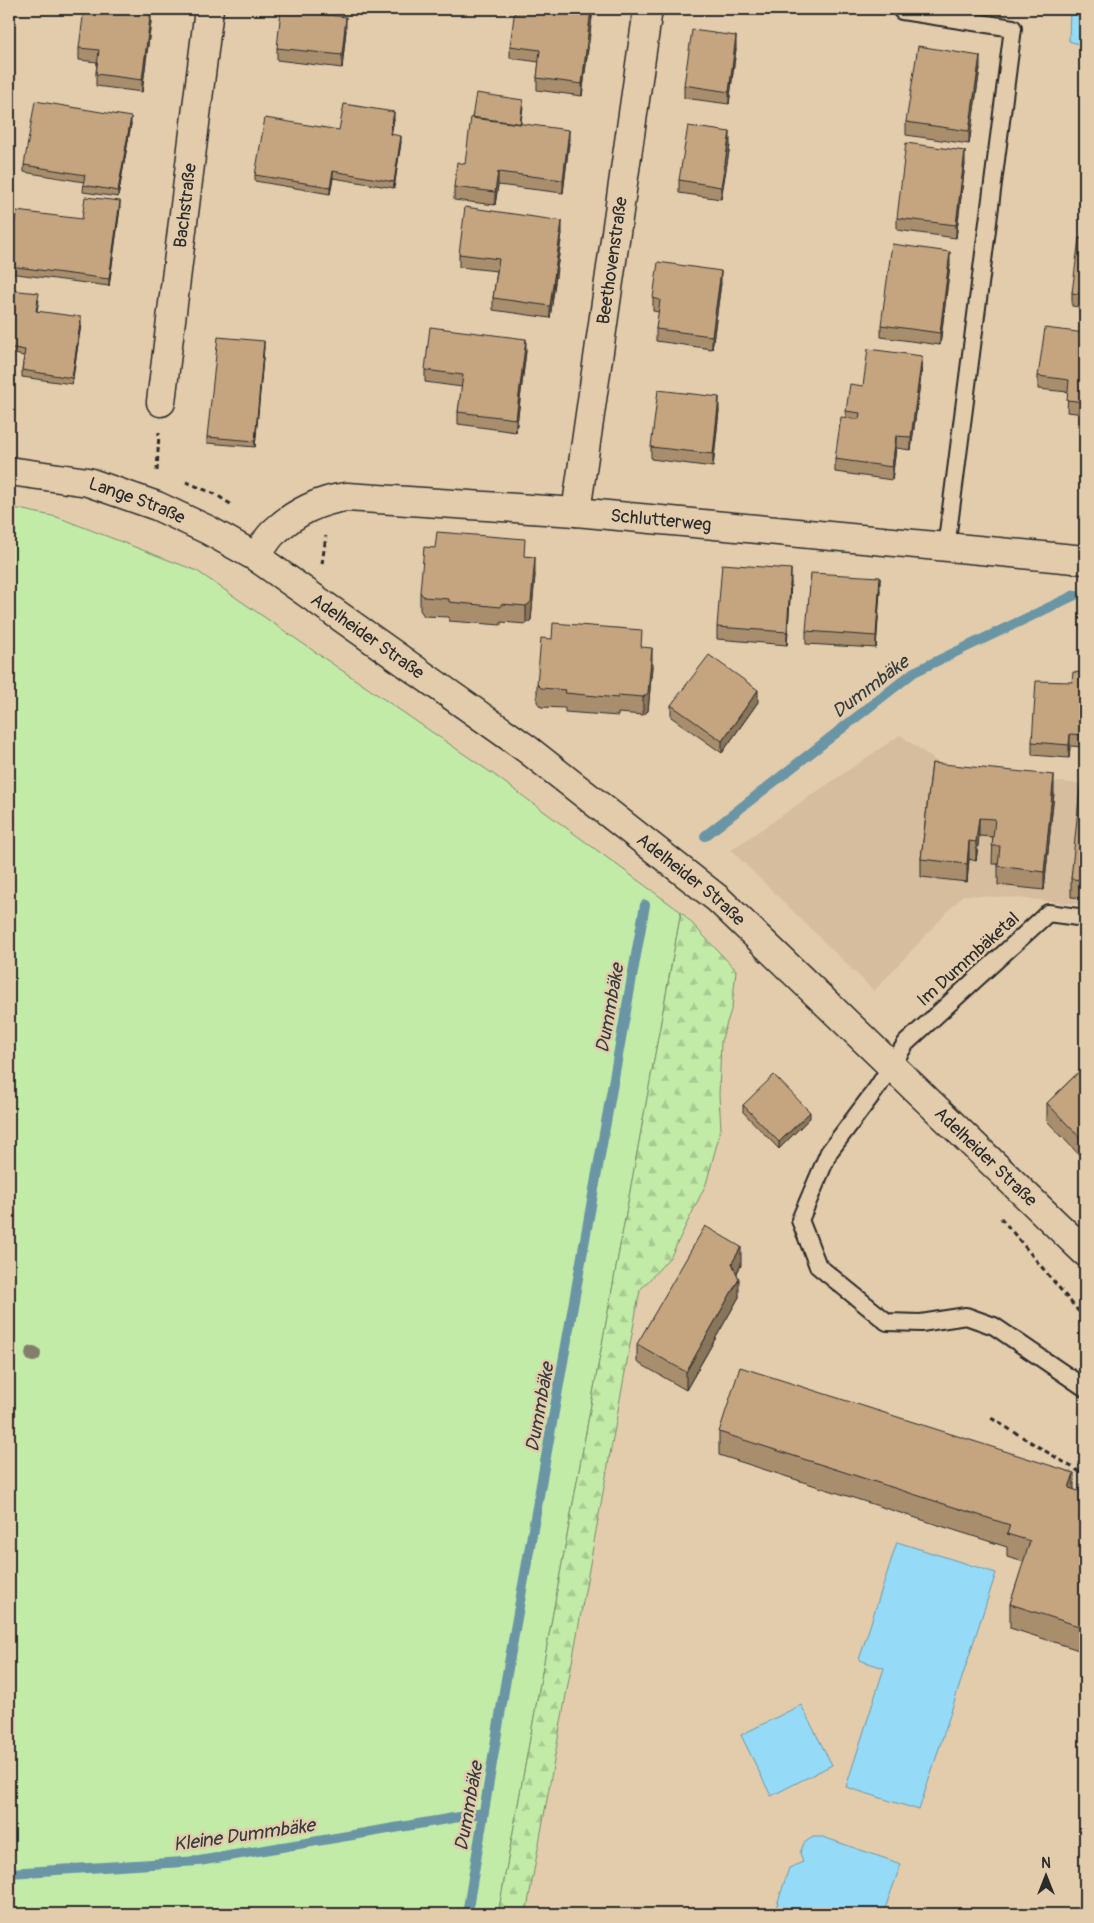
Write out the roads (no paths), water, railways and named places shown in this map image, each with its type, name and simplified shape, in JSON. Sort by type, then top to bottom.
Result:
[{"type":"street","name":"Bachstraße","points":[[161,402],[209,9]]},
{"type":"street","name":"Beethovenstraße","points":[[576,512],[648,9]]},
{"type":"street","name":"Lange Straße","points":[[9,471],[88,482],[157,506],[208,530],[256,557]]},
{"type":"street","name":"Schlutterweg","points":[[256,557],[273,532],[304,511],[328,499],[347,497],[402,499],[576,512],[1085,560]]},
{"type":"street","name":"Adelheider Straße","points":[[256,557],[527,749],[718,899],[892,1064],[1085,1252]]},
{"type":"lane","points":[[902,11],[1014,28],[946,548]]},
{"type":"lane","name":"Im Dummbäketal","points":[[892,1064],[906,1043],[1048,913],[1085,918]]},
{"type":"lane","points":[[892,1064],[877,1088],[828,1152],[800,1220],[818,1266],[887,1322],[921,1323],[966,1316],[994,1326],[1085,1388]]},
{"type":"water","points":[[1070,9],[1085,9],[1085,46],[1069,41]]},
{"type":"water","points":[[897,1542],[996,1573],[919,1810],[846,1787],[884,1668],[859,1660]]},
{"type":"water","points":[[801,1705],[832,1765],[771,1796],[741,1735]]},
{"type":"water","points":[[813,1837],[823,1837],[901,1864],[883,1914],[774,1914],[789,1868],[803,1862],[800,1853],[804,1843]]},
{"type":"waterway","name":"Dummbäke","points":[[705,836],[914,672],[1075,595]]},
{"type":"waterway","name":"Dummbäke","points":[[467,1914],[505,1685],[645,905]]},
{"type":"waterway","name":"Kleine Dummbäke","points":[[9,1873],[199,1861],[483,1813]]}]
